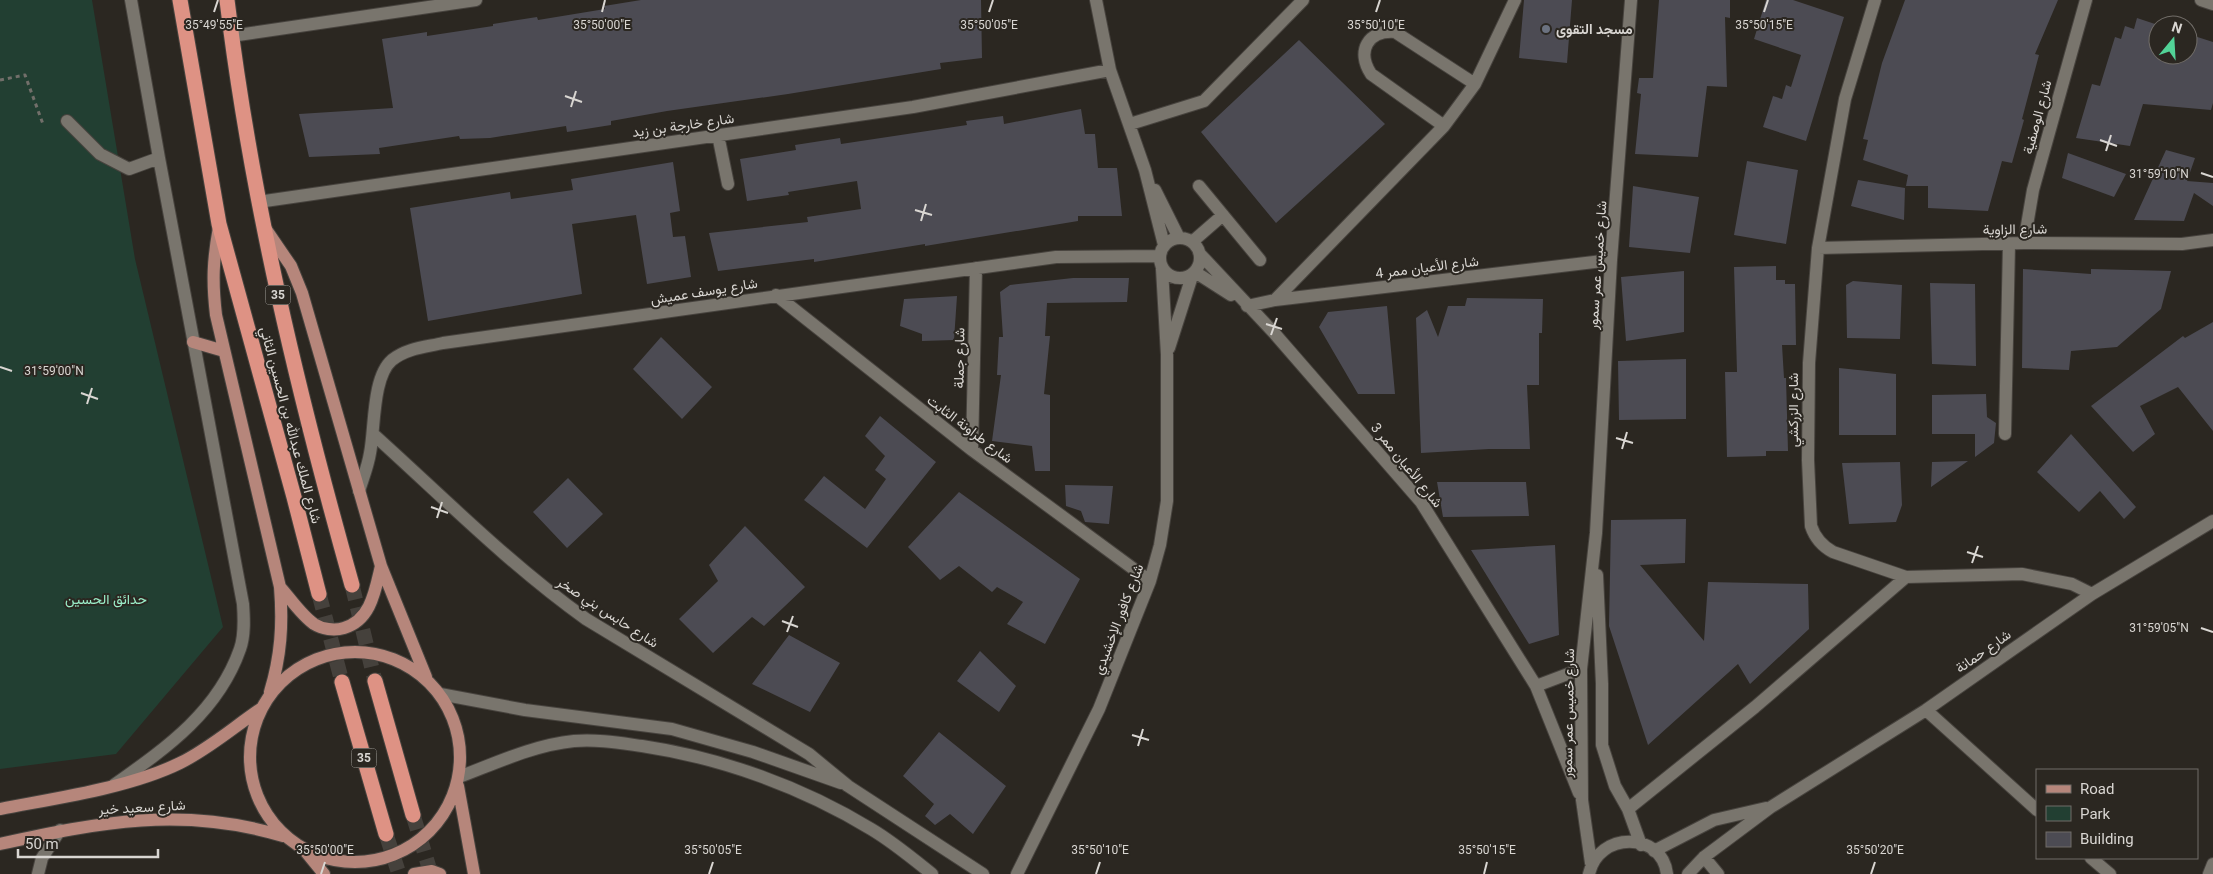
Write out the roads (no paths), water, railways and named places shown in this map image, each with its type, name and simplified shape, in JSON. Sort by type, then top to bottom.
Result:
[{"type":"highway","name":"شارع الملك عبدالله بن الحسين الثاني","points":[[180,0],[219,224],[294,497],[318,594]]},
{"type":"highway","name":"شارع الملك عبدالله بن الحسين الثاني","points":[[227,0],[231,36],[262,223],[320,470],[352,585]]},
{"type":"highway","name":"35","points":[[376,681],[413,815]]},
{"type":"highway","name":"35","points":[[342,682],[386,834]]},
{"type":"main road","points":[[262,223],[280,247],[291,266],[302,292],[381,566],[427,680]]},
{"type":"main road","points":[[219,224],[213,259],[212,280],[224,350],[280,587],[283,620],[280,648],[265,702]]},
{"type":"main road","points":[[193,342],[224,350]]},
{"type":"main road","points":[[280,587],[314,624],[331,630],[340,629],[350,626],[365,616],[374,594],[381,566]]},
{"type":"main road","points":[[458,781],[449,806],[435,826],[418,842],[397,854],[374,861],[350,862],[327,859],[305,850],[286,836],[273,824],[264,809],[256,793],[251,776],[249,759],[254,724],[265,702],[281,681],[297,669],[315,660],[340,653],[374,653],[393,658],[411,668],[427,680],[440,694],[448,706],[458,733],[460,748],[458,781],[474,874]]},
{"type":"main road","name":"شارع سعيد خير","points":[[0,809],[114,785],[156,773],[180,763],[265,702]]},
{"type":"main road","name":"شارع سعيد خير","points":[[0,844],[60,830],[115,821],[188,820],[239,824],[286,836]]},
{"type":"main road","points":[[305,850],[324,874]]},
{"type":"main road","points":[[414,874],[432,871],[440,874]]},
{"type":"street","points":[[114,785],[175,740],[208,708],[221,689],[241,648],[244,624],[243,604],[131,0]]},
{"type":"street","points":[[231,36],[476,0]]},
{"type":"street","points":[[1130,124],[1204,101],[1303,0]]},
{"type":"street","points":[[1275,300],[1444,126],[1475,84],[1515,0]]},
{"type":"street","name":"شارع خميس عمر سمور","points":[[1590,869],[1582,800],[1581,669],[1596,533],[1611,260],[1631,0]]},
{"type":"street","name":"شارع الزركشي","points":[[1875,0],[1845,98],[1818,248],[1809,363],[1808,460],[1812,526],[1820,542],[1833,552],[1906,577],[2022,574],[2072,584],[2092,594]]},
{"type":"street","name":"شارع الوصفية","points":[[2024,243],[2033,190],[2086,0]]},
{"type":"street","points":[[2201,0],[2213,4]]},
{"type":"street","points":[[1100,2],[1110,70],[1145,170],[1161,251],[1162,269],[1169,275],[1177,278],[1186,278],[1194,272],[1200,263],[1200,254],[1192,242],[1179,238],[1170,240],[1161,251]]},
{"type":"street","points":[[1444,126],[1371,74],[1365,65],[1363,54],[1367,44],[1374,36],[1384,31],[1396,32],[1475,84]]},
{"type":"street","name":"شارع خارجة بن زيد","points":[[258,202],[913,107],[1110,70]]},
{"type":"street","points":[[67,121],[100,154],[129,169],[159,158]]},
{"type":"street","points":[[718,135],[728,184]]},
{"type":"street","points":[[1145,170],[1179,238]]},
{"type":"street","points":[[1199,186],[1260,260]]},
{"type":"street","points":[[1192,242],[1223,215]]},
{"type":"street","name":"شارع الزاوية","points":[[1818,248],[2024,243],[2182,244],[2213,240]]},
{"type":"street","points":[[2005,434],[2009,244]]},
{"type":"street","name":"شارع يوسف عميش","points":[[359,491],[369,460],[376,405],[383,374],[390,362],[401,354],[413,350],[444,343],[1056,257],[1161,251]]},
{"type":"street","name":"شارع الأعيان ممر 3","points":[[1200,254],[1275,334],[1421,502],[1536,686],[1582,800]]},
{"type":"street","name":"شارع الأعيان ممر 4","points":[[1247,306],[1275,300],[1611,260]]},
{"type":"street","name":"شارع جملة","points":[[972,450],[976,268]]},
{"type":"street","name":"شارع كافور الإخشيدي","points":[[1017,874],[1099,709],[1150,581],[1160,545],[1167,501],[1167,355],[1162,269]]},
{"type":"street","name":"شارع الأعيان ممر 3","points":[[1194,272],[1247,306]]},
{"type":"street","name":"شارع كافور الإخشيدي","points":[[1167,355],[1194,272]]},
{"type":"street","name":"شارع طراونة الثابت","points":[[776,295],[972,450],[1150,581]]},
{"type":"street","name":"شارع حابس بني صخر","points":[[373,434],[477,531],[554,597],[586,619],[802,749],[848,786],[983,874]]},
{"type":"street","name":"شارع حمانة","points":[[1688,874],[1704,857],[1771,807],[1926,710],[2092,594],[2213,521]]},
{"type":"street","name":"شارع خميس عمر سمور","points":[[1596,533],[1602,684],[1602,745],[1615,786],[1628,810],[1641,845]]},
{"type":"street","points":[[1628,810],[1755,707],[1906,577]]},
{"type":"street","points":[[1536,686],[1581,669]]},
{"type":"street","name":"شارع حابس بني صخر","points":[[440,694],[525,710],[672,729],[753,752],[848,786]]},
{"type":"street","points":[[1926,710],[2036,809]]},
{"type":"street","points":[[458,781],[538,748],[576,741],[618,743],[685,754],[788,787],[838,810],[872,830],[932,874]]},
{"type":"street","name":"شارع حمانة","points":[[1654,851],[1714,820],[1771,807]]},
{"type":"street","points":[[38,874],[42,858],[60,830]]},
{"type":"street","points":[[1590,869],[1608,846],[1619,842],[1631,841],[1654,851],[1662,859],[1667,874]]},
{"type":"street","points":[[1704,857],[1718,874]]},
{"type":"street","points":[[2093,859],[2110,874]]},
{"type":"street","points":[[2209,874],[2213,864]]},
{"type":"tunnel","points":[[352,585],[375,681]]},
{"type":"tunnel","points":[[319,594],[342,682]]},
{"type":"tunnel","points":[[413,815],[431,874]]},
{"type":"tunnel","points":[[386,834],[399,874]]},
{"type":"place","name":"مسجد التقوى","points":[[1546,29]]},
{"type":"park label","name":"حدائق الحسين","points":[[106,599]]}]
